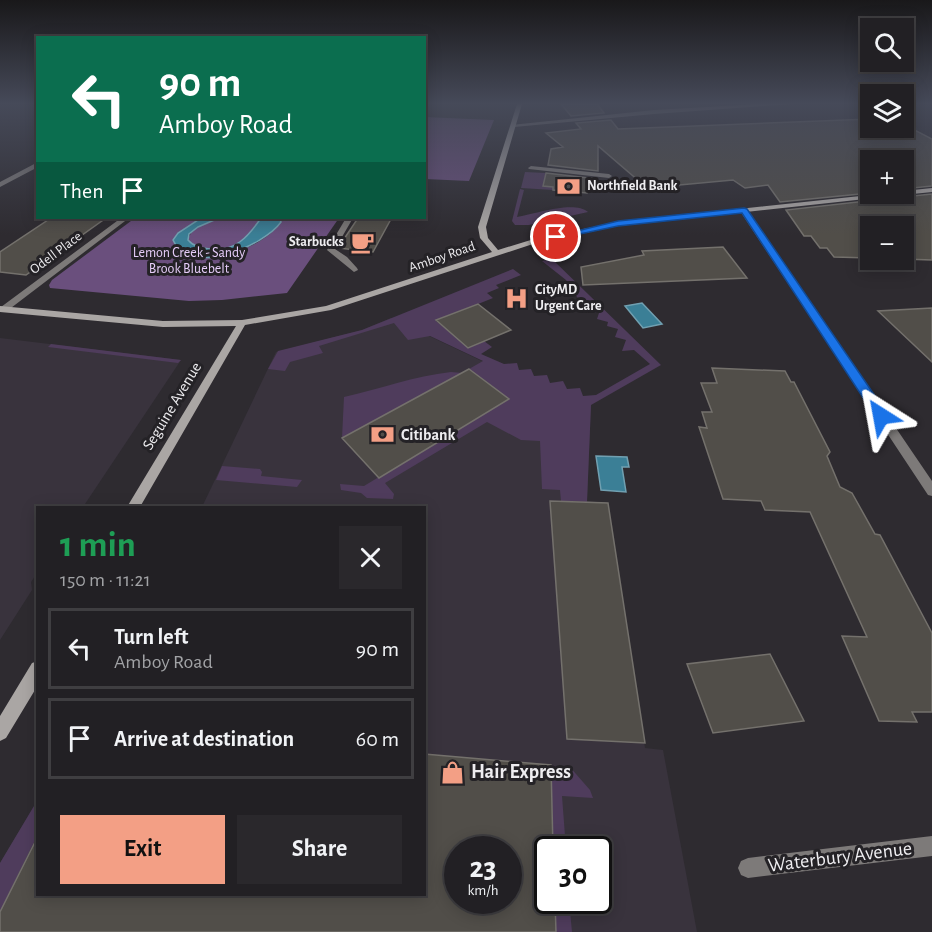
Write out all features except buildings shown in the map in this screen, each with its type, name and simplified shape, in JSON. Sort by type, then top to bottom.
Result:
[{"type":"main road","points":[[497,253],[486,242],[482,227],[507,147]]},
{"type":"main road","points":[[914,192],[932,190]]},
{"type":"main road","name":"Amboy Road","points":[[2,309],[163,324],[242,323],[328,308],[538,240],[618,224],[860,198]]},
{"type":"main road","name":"Seguine Avenue","points":[[134,506],[242,323]]},
{"type":"main road","points":[[0,732],[36,672]]},
{"type":"street","points":[[0,185],[36,165]]},
{"type":"street","points":[[534,168],[609,174]]},
{"type":"street","points":[[744,211],[932,491]]},
{"type":"street","name":"Odell Place","points":[[2,309],[124,219]]},
{"type":"street","points":[[348,219],[331,250],[354,270]]},
{"type":"street","name":"Waterbury Avenue","points":[[748,868],[932,846]]},
{"type":"shaded area","points":[[525,172],[546,173],[544,186],[553,187],[553,190],[521,188]]},
{"type":"shaded area","points":[[520,189],[524,190],[517,217],[574,207],[588,212],[529,225],[515,225],[512,221]]},
{"type":"shaded area","points":[[552,259],[661,365],[591,405],[587,502],[561,501],[560,490],[542,489],[540,441],[521,440],[487,422],[385,483],[394,494],[393,499],[367,498],[361,493],[341,490],[340,484],[364,486],[508,399],[469,369],[483,361],[430,336],[408,340],[394,323],[319,346],[323,353],[290,362],[285,371],[268,369],[278,351],[362,330],[513,269],[521,275],[496,285],[499,288],[487,293],[493,298],[436,321],[452,334],[459,331],[475,345],[484,341],[492,347],[481,354],[504,364],[517,363],[519,370],[531,369],[534,376],[547,375],[550,383],[563,381],[567,389],[580,388],[583,396],[596,395],[650,364],[634,350],[622,351],[626,340],[615,337],[618,329],[607,326],[608,322],[597,319],[599,313],[590,311],[592,305],[581,303],[566,280],[542,261]]},
{"type":"shaded area","points":[[391,318],[484,362],[591,405],[587,501],[608,503],[645,748],[663,750],[697,932],[0,932],[0,863],[36,803],[36,896],[426,896],[426,506],[202,506],[276,352],[362,330]]},
{"type":"shaded area","points":[[0,338],[181,360],[84,506],[36,506],[36,574],[31,582],[32,590],[0,640]]},
{"type":"shaded area","points":[[51,344],[181,360],[178,363],[48,347]]},
{"type":"shaded area","points":[[451,372],[463,373],[342,438],[344,397]]},
{"type":"shaded area","points":[[222,466],[260,469],[261,476],[302,480],[297,487],[216,480]]},
{"type":"shaded area","points":[[551,765],[564,768],[569,766],[590,790],[593,798],[562,796],[565,836],[553,836]]},
{"type":"shaded area","points":[[36,803],[36,838],[0,912],[0,863]]},
{"type":"shaded area","points":[[555,914],[570,914],[572,932],[556,932]]},
{"type":"green space","points":[[426,147],[483,147],[469,181],[426,179]]},
{"type":"green space","name":"Lemon Creek - Sandy Brook Bluebelt","points":[[134,219],[199,219],[178,233],[206,257],[237,251],[257,243],[274,230],[281,222],[280,219],[338,219],[287,293],[189,301],[50,288],[52,280]]},
{"type":"green space","points":[[216,219],[260,219],[240,242],[234,246],[219,249],[204,248],[188,240],[196,228]]},
{"type":"water","points":[[199,219],[217,219],[198,227],[189,234],[188,240],[201,248],[219,249],[234,246],[240,242],[260,219],[280,219],[281,222],[272,231],[244,248],[210,257],[194,257],[182,251],[173,240],[178,233]]},
{"type":"water","points":[[642,303],[662,324],[643,328],[625,306]]},
{"type":"water","points":[[596,456],[627,457],[629,467],[622,467],[626,492],[601,490]]},
{"type":"place","name":"Northfield Bank","points":[[569,186]]},
{"type":"place","name":"Starbucks","points":[[362,242]]},
{"type":"place","name":"CityMD Urgent Care","points":[[517,298]]},
{"type":"place","name":"Citibank","points":[[383,435]]},
{"type":"place","name":"Hair Express","points":[[453,772]]},
{"type":"route","points":[[556,237],[618,224],[744,211],[881,416]]}]
